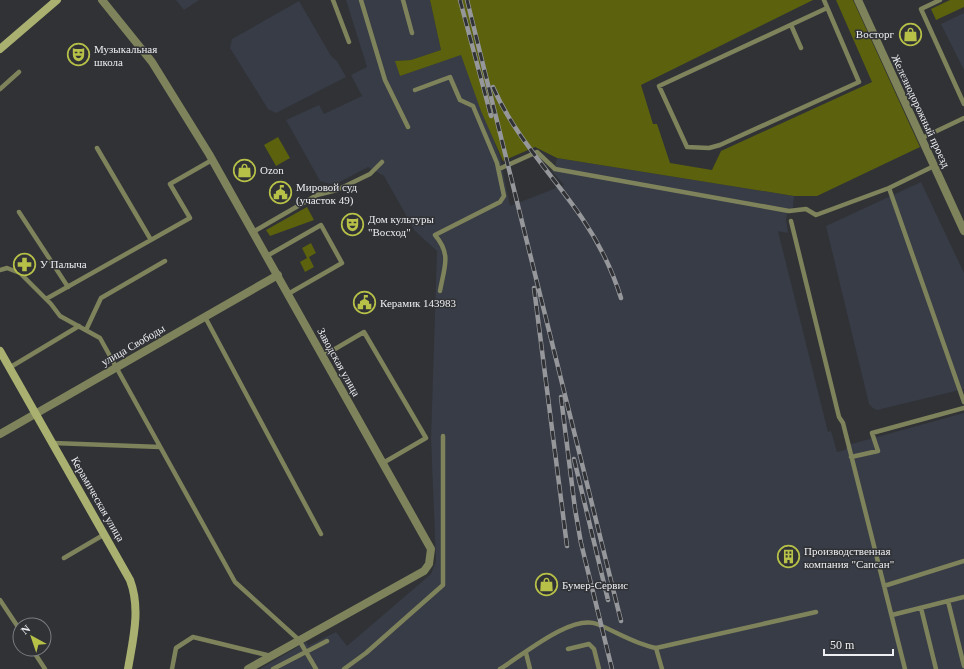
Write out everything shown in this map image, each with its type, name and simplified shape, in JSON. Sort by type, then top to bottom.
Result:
[{"type":"main road","points":[[0,49],[57,0]]},
{"type":"main road","name":"Керамическая улица","points":[[0,351],[130,580],[135,596],[135,624],[128,669]]},
{"type":"street","name":"Заводская улица","points":[[102,0],[152,62],[212,160],[430,545],[431,554],[429,564],[424,571],[248,669]]},
{"type":"street","name":"Железнодорожный проезд","points":[[858,0],[964,231]]},
{"type":"street","name":"улица Свободы","points":[[0,434],[278,275]]},
{"type":"lane","points":[[333,0],[349,42]]},
{"type":"lane","points":[[361,0],[385,80],[408,127]]},
{"type":"lane","points":[[403,0],[412,33]]},
{"type":"lane","points":[[824,0],[859,82],[720,145],[709,148],[687,147],[659,86],[827,8]]},
{"type":"lane","points":[[940,0],[921,9],[964,104]]},
{"type":"lane","points":[[791,25],[801,48]]},
{"type":"lane","points":[[0,89],[19,72]]},
{"type":"lane","points":[[415,90],[450,77],[460,100],[473,106],[499,169],[504,196],[500,202],[435,234],[443,245],[446,254],[440,292]]},
{"type":"lane","points":[[922,138],[964,118]]},
{"type":"lane","points":[[98,148],[151,240]]},
{"type":"lane","points":[[499,169],[537,152],[555,169],[785,210],[806,208],[816,215],[889,188],[934,166]]},
{"type":"lane","points":[[46,299],[190,218],[170,184],[212,160]]},
{"type":"lane","points":[[253,232],[318,195],[337,190],[370,174],[382,162]]},
{"type":"lane","points":[[889,188],[964,402]]},
{"type":"lane","points":[[19,212],[68,287]]},
{"type":"lane","points":[[791,221],[839,417],[843,424],[905,669]]},
{"type":"lane","points":[[267,256],[321,225],[342,263],[288,294]]},
{"type":"lane","points":[[86,330],[101,298],[165,261]]},
{"type":"lane","points":[[0,270],[7,268],[20,274],[46,299],[60,316],[100,338],[236,582],[299,640],[316,669]]},
{"type":"lane","points":[[205,317],[321,534]]},
{"type":"lane","points":[[9,368],[79,326]]},
{"type":"lane","points":[[323,356],[364,332],[426,438],[383,463]]},
{"type":"lane","points":[[851,457],[878,451],[872,433],[964,408]]},
{"type":"lane","points":[[344,669],[366,653],[444,586],[443,436]]},
{"type":"lane","points":[[53,443],[160,447]]},
{"type":"lane","points":[[64,558],[105,534]]},
{"type":"lane","points":[[884,586],[964,562]]},
{"type":"lane","points":[[892,616],[964,597]]},
{"type":"lane","points":[[0,600],[12,618]]},
{"type":"lane","points":[[948,601],[964,666]]},
{"type":"lane","points":[[920,608],[936,669]]},
{"type":"lane","points":[[500,669],[561,630],[586,621],[597,624],[632,641],[656,648],[816,612]]},
{"type":"lane","points":[[172,669],[176,648],[193,637],[270,656]]},
{"type":"lane","points":[[274,669],[327,641]]},
{"type":"lane","points":[[568,648],[589,644],[594,649],[599,669]]},
{"type":"lane","points":[[656,648],[662,669]]},
{"type":"lane","points":[[526,653],[530,669]]},
{"type":"lane","points":[[37,657],[45,669]]},
{"type":"shaded area","points":[[176,0],[199,0],[184,10]]},
{"type":"shaded area","points":[[346,0],[430,0],[441,50],[411,60],[396,61],[400,76],[461,54],[500,157],[510,206],[564,185],[551,170],[555,167],[557,158],[794,196],[793,207],[787,214],[786,219],[788,233],[778,231],[828,432],[831,431],[837,452],[845,450],[848,445],[964,413],[964,669],[260,669],[306,642],[308,646],[336,632],[347,646],[431,574],[436,561],[431,438],[437,251],[415,231],[384,176],[368,167],[334,185],[320,181],[286,120],[319,105],[324,114],[362,96],[351,75],[367,67]]},
{"type":"shaded area","points":[[299,1],[331,56],[337,61],[346,77],[276,113],[268,109],[230,48],[232,39]]},
{"type":"shaded area","points":[[964,13],[964,70],[941,24]]},
{"type":"shaded area","points":[[921,182],[964,273],[964,389],[877,410],[869,404],[826,226]]},
{"type":"green space","points":[[430,0],[813,0],[641,85],[653,124],[657,124],[670,163],[712,170],[721,151],[872,82],[836,0],[853,0],[920,147],[817,196],[794,196],[557,158],[535,147],[503,161],[481,111],[461,55],[400,76],[395,61],[411,60],[441,50]]},
{"type":"green space","points":[[950,0],[964,0],[964,7],[936,20],[931,9]]},
{"type":"green space","points":[[278,137],[290,158],[276,166],[264,145]]},
{"type":"green space","points":[[307,207],[314,220],[270,236],[266,230]]},
{"type":"green space","points":[[311,243],[316,253],[309,257],[314,267],[305,272],[300,262],[307,258],[302,248]]},
{"type":"railway","points":[[460,0],[491,116]]},
{"type":"railway","points":[[467,0],[621,621]]},
{"type":"railway","points":[[493,87],[523,139],[582,218],[594,237],[609,267],[621,298]]},
{"type":"railway","points":[[534,288],[567,546]]},
{"type":"railway","points":[[561,397],[575,509],[581,543],[612,669]]},
{"type":"railway","points":[[574,459],[608,600]]},
{"type":"place","name":"Восторг","points":[[910,34]]},
{"type":"place","name":"Музыкальная школа","points":[[79,55]]},
{"type":"place","name":"Ozon","points":[[244,170]]},
{"type":"place","name":"Мировой суд (участок 49)","points":[[281,193]]},
{"type":"place","name":"Дом культуры \"Восход\"","points":[[353,225]]},
{"type":"place","name":"У Палыча","points":[[25,264]]},
{"type":"place","name":"Керамик 143983","points":[[364,303]]},
{"type":"place","name":"Производственная компания \"Сапсан\"","points":[[788,557]]},
{"type":"place","name":"Бумер-Сервис","points":[[547,585]]}]
